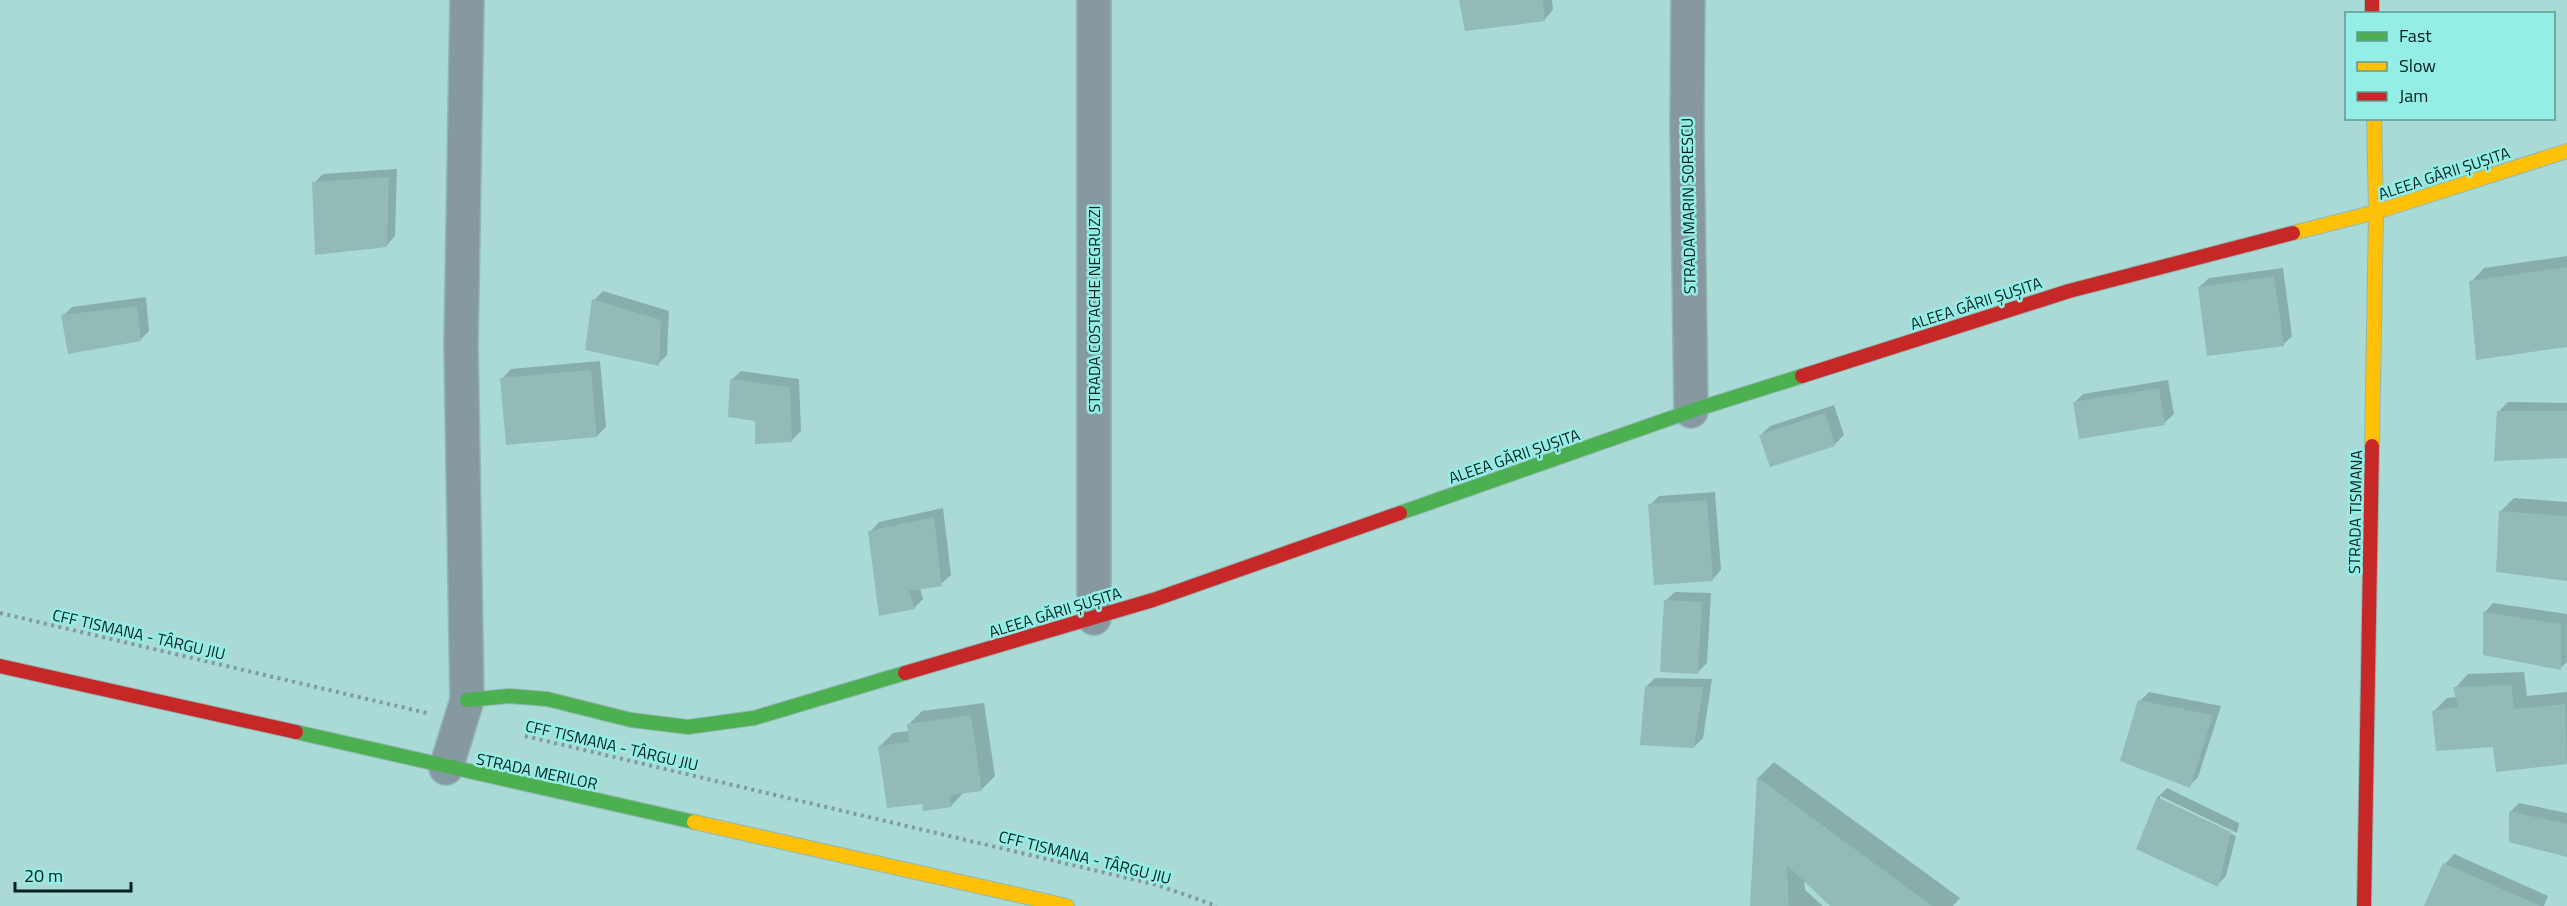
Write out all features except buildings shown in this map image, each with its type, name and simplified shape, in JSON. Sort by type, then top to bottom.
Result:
[{"type":"street","points":[[446,768],[464,711],[461,344],[466,0]]},
{"type":"street","name":"STRADA COSTACHE NEGRUZZI","points":[[1094,0],[1094,618]]},
{"type":"street","name":"STRADA MARIN SORESCU","points":[[1688,0],[1687,130],[1691,411]]},
{"type":"street","name":"STRADA TISMANA","points":[[2364,906],[2376,212],[2374,120]]},
{"type":"street","name":"ALEEA GĂRII ȘUȘITA","points":[[464,711],[509,696],[547,699],[631,720],[688,727],[754,718],[1165,596],[1691,411],[2069,291],[2376,212],[2567,151]]},
{"type":"street","name":"STRADA MERILOR","points":[[0,666],[446,768],[965,881],[1067,906]]},
{"type":"path","name":"CFF TISMANA - TÂRGU JIU","points":[[0,613],[464,711]]},
{"type":"path","name":"CFF TISMANA - TÂRGU JIU","points":[[519,735],[1157,885],[1217,906]]},
{"type":"traffic: fast","points":[[1400,513],[1691,411],[1802,376]]},
{"type":"traffic: fast","points":[[467,700],[509,696],[547,699],[631,720],[688,727],[754,718],[905,673]]},
{"type":"traffic: fast","points":[[296,732],[694,822]]},
{"type":"traffic: slow","points":[[2372,446],[2376,212],[2374,120]]},
{"type":"traffic: slow","points":[[2293,233],[2376,212],[2567,151]]},
{"type":"traffic: slow","points":[[694,822],[1067,906]]},
{"type":"traffic: jam","points":[[2372,0],[2372,12]]},
{"type":"traffic: jam","points":[[1802,376],[2069,291],[2293,233]]},
{"type":"traffic: jam","points":[[2364,906],[2372,446]]},
{"type":"traffic: jam","points":[[905,673],[1153,600],[1400,513]]},
{"type":"traffic: jam","points":[[0,666],[296,732]]}]
